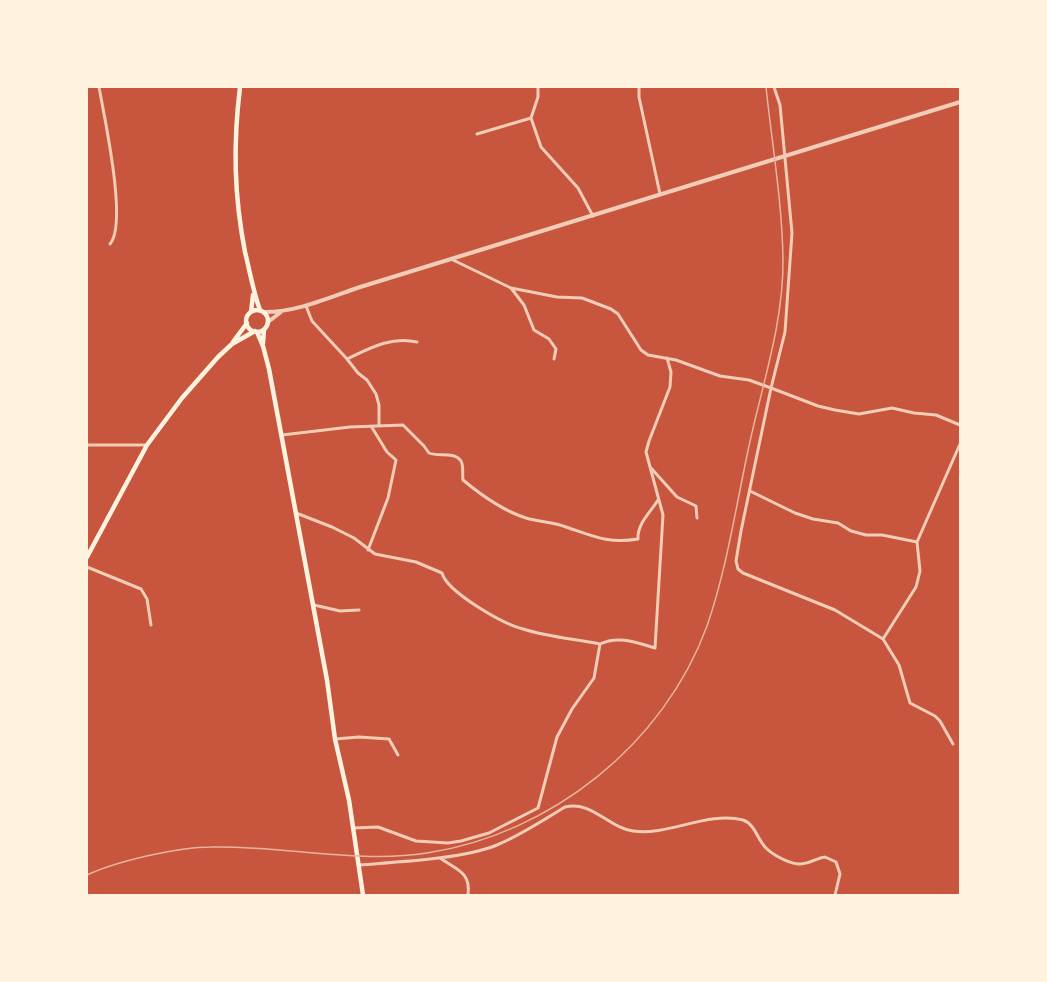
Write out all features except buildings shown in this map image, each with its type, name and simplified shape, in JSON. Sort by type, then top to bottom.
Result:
[{"type":"main road","points":[[240,87],[235,157],[236,194],[253,292],[268,322],[264,330],[263,346]]},
{"type":"main road","points":[[87,557],[147,445],[182,398],[232,344],[247,323],[251,312],[253,292]]},
{"type":"main road","points":[[251,312],[262,311]]},
{"type":"main road","points":[[247,323],[250,329],[256,331],[263,346],[360,865],[363,895]]},
{"type":"main road","points":[[232,344],[256,331],[264,330]]},
{"type":"street","points":[[99,87],[117,206],[116,233],[110,244]]},
{"type":"street","points":[[538,87],[538,97],[531,118],[541,147],[578,188],[593,216]]},
{"type":"street","points":[[639,87],[639,98],[660,194]]},
{"type":"street","points":[[774,87],[780,105],[792,233],[790,266],[785,332],[758,444],[736,561],[738,569],[835,610],[883,639],[899,665],[910,703],[935,716],[953,744]]},
{"type":"street","points":[[262,311],[282,312],[306,306],[357,288],[960,102]]},
{"type":"street","points":[[477,134],[531,118]]},
{"type":"street","points":[[453,260],[511,288],[558,297],[582,298],[611,309],[618,314],[643,352],[652,356],[667,358],[712,374],[749,380],[818,406],[835,410],[859,414],[892,408],[936,415],[960,425]]},
{"type":"street","points":[[511,288],[524,305],[534,330],[547,338],[556,349],[554,359]]},
{"type":"street","points":[[306,306],[312,321],[358,374],[367,380],[376,394],[379,405],[379,425]]},
{"type":"street","points":[[268,322],[282,312]]},
{"type":"street","points":[[347,359],[379,343],[404,340],[417,342]]},
{"type":"street","points":[[294,512],[354,538],[368,550],[382,556],[430,566],[442,573],[444,580],[477,607],[521,629],[600,644],[608,640],[618,640],[656,648],[663,515],[649,467],[647,447],[670,387],[671,372],[667,358]]},
{"type":"street","points":[[280,435],[379,425],[403,426],[431,454],[457,457],[462,463],[462,478],[487,499],[527,519],[565,526],[595,538],[609,540],[638,538],[641,523],[658,500]]},
{"type":"street","points":[[368,550],[388,498],[396,460],[387,452],[371,426]]},
{"type":"street","points":[[883,639],[916,587],[919,579],[917,542],[960,444]]},
{"type":"street","points":[[87,445],[147,445]]},
{"type":"street","points":[[649,467],[677,497],[696,506],[697,518]]},
{"type":"street","points":[[750,491],[795,513],[838,523],[851,531],[917,542]]},
{"type":"street","points":[[87,567],[141,589],[147,599],[151,625]]},
{"type":"street","points":[[312,604],[340,612],[359,610]]},
{"type":"street","points":[[353,828],[378,826],[416,841],[448,843],[489,833],[538,808],[557,737],[572,709],[594,678],[600,644]]},
{"type":"street","points":[[336,739],[359,737],[389,739],[398,755]]},
{"type":"street","points":[[360,865],[439,857],[494,847],[572,805],[588,809],[632,831],[662,830],[677,825],[732,818],[747,821],[752,825],[764,846],[783,859],[798,864],[825,857],[836,862],[840,874],[835,895]]},
{"type":"street","points":[[439,857],[466,876],[469,883],[468,895]]},
{"type":"railway","points":[[87,875],[131,860],[197,848],[238,847],[346,855],[400,856],[473,843],[517,826],[559,804],[597,777],[632,745],[663,709],[688,669],[707,626],[726,559],[776,330],[783,258],[779,194],[766,87]]}]
